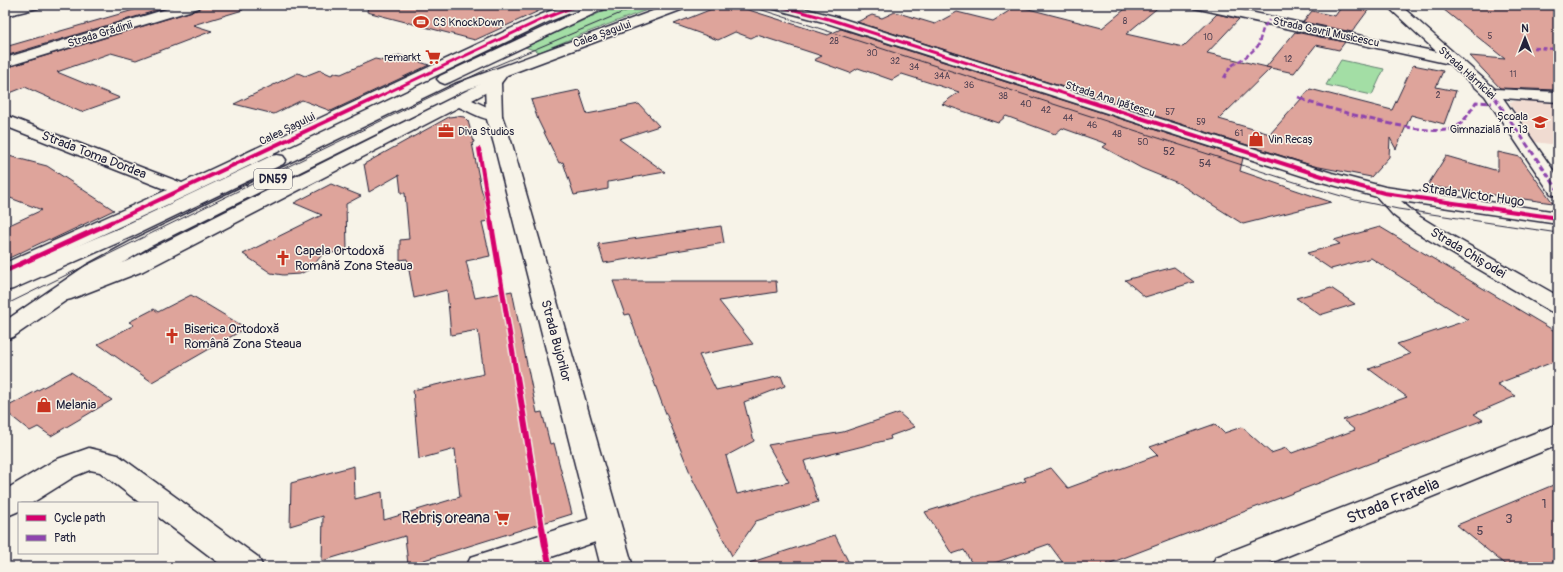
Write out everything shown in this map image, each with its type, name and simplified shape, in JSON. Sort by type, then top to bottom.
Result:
[{"type":"street","points":[[5,12],[33,5]]},
{"type":"street","name":"Strada Grădinii","points":[[5,63],[194,5]]},
{"type":"street","name":"Calea Șagului","points":[[5,271],[182,190],[530,24],[578,5]]},
{"type":"street","name":"Calea Șagului","points":[[5,284],[124,234],[601,5]]},
{"type":"street","name":"Calea Șagului","points":[[5,332],[95,270],[142,243],[460,87],[497,77],[681,5]]},
{"type":"street","name":"Strada Ana Ipătescu","points":[[776,5],[832,20],[1310,173],[1384,193]]},
{"type":"street","name":"Strada Ana Ipătescu","points":[[800,5],[832,20]]},
{"type":"street","name":"Strada Gavril Musicescu","points":[[1199,5],[1448,56]]},
{"type":"street","name":"Strada Hărniciei","points":[[1392,5],[1491,93],[1558,190]]},
{"type":"street","name":"Calea Șagului","points":[[51,299],[135,266],[460,101],[497,77]]},
{"type":"street","name":"Strada Bujorilor","points":[[497,77],[494,116],[503,144],[617,567]]},
{"type":"street","points":[[1491,93],[1558,97]]},
{"type":"street","points":[[460,101],[494,116]]},
{"type":"street","name":"Strada Toma Dordea","points":[[5,120],[182,190]]},
{"type":"street","name":"Strada Victor Hugo","points":[[1384,193],[1558,218]]},
{"type":"street","name":"Strada Chișodei","points":[[1384,193],[1391,203],[1398,209],[1433,233],[1558,306]]},
{"type":"street","name":"Strada Fratelia","points":[[1227,567],[1558,434]]},
{"type":"street","points":[[5,505],[65,468],[89,459],[108,463],[247,567]]},
{"type":"street","points":[[482,567],[605,526]]},
{"type":"shaded area","name":"Școala Gimnazială nr. 13","points":[[1524,100],[1558,101],[1558,145],[1534,142],[1509,102]]},
{"type":"green space","points":[[617,5],[660,5],[580,35],[540,52],[525,47]]},
{"type":"green space","points":[[1341,60],[1384,69],[1372,95],[1326,85]]},
{"type":"building","points":[[151,5],[175,5],[5,56],[5,47]]},
{"type":"building","points":[[201,5],[242,5],[243,10],[193,25],[212,31],[136,60],[111,53],[57,72],[120,98],[81,112],[25,87],[5,95],[5,68],[199,9]]},
{"type":"building","points":[[368,5],[552,5],[475,40],[367,12]]},
{"type":"building","points":[[722,5],[733,5],[828,35],[841,29],[1243,158],[1240,171],[1331,202],[1243,224],[1178,183],[1141,168],[1103,147],[1107,144],[1062,128],[1055,134],[1006,116],[998,123],[942,104],[959,92],[902,74],[892,80],[858,68],[850,73],[814,60],[822,56],[757,35],[751,38],[735,32],[718,40],[674,24]]},
{"type":"building","points":[[1130,5],[1161,5],[1126,34],[1183,47],[1217,14],[1239,19],[1207,53],[1271,68],[1219,119],[1270,134],[1310,89],[1392,110],[1413,65],[1443,71],[1436,87],[1456,91],[1444,124],[1411,115],[1396,149],[1390,138],[1389,157],[1371,177],[1314,166],[857,22],[872,15],[882,18],[895,12],[935,24],[957,12],[993,21],[1017,6],[1102,28]]},
{"type":"building","points":[[1343,5],[1372,5],[1352,32],[1303,22],[1312,11],[1335,16]]},
{"type":"building","points":[[1438,5],[1558,5],[1558,90],[1500,88],[1470,56],[1505,59]]},
{"type":"building","points":[[1295,32],[1345,42],[1339,50],[1316,45],[1294,73],[1266,67]]},
{"type":"building","points":[[399,55],[429,65],[331,111],[302,100],[274,114],[234,104],[298,73],[305,76],[320,70],[331,75],[335,73],[341,74],[375,59],[385,61]]},
{"type":"building","points":[[579,90],[587,114],[639,104],[659,126],[619,139],[665,172],[608,182],[608,189],[574,195],[563,162],[559,163],[538,120],[531,100]]},
{"type":"building","points":[[449,117],[464,117],[468,121],[474,142],[472,143],[481,188],[491,221],[482,222],[490,256],[466,261],[475,298],[512,291],[537,413],[542,412],[550,444],[554,443],[572,514],[408,565],[405,536],[322,561],[323,516],[290,526],[291,483],[354,466],[355,499],[382,492],[384,520],[460,497],[455,449],[419,459],[413,390],[484,374],[478,330],[451,335],[447,290],[414,298],[407,259],[400,260],[400,240],[409,239],[405,193],[401,193],[399,175],[369,192],[364,164]]},
{"type":"building","points":[[1498,152],[1520,157],[1553,203],[1427,186],[1446,156],[1498,171]]},
{"type":"building","points":[[5,155],[47,166],[114,210],[5,260],[5,227],[42,210],[5,196]]},
{"type":"building","points":[[331,184],[361,196],[346,204],[347,250],[322,255],[310,269],[300,274],[283,275],[271,273],[243,254],[322,215],[294,203]]},
{"type":"building","points":[[721,226],[724,243],[604,263],[598,244]]},
{"type":"building","points":[[1380,227],[1558,333],[1558,360],[1497,384],[1516,396],[1474,414],[1483,420],[1100,567],[1066,567],[1049,544],[983,567],[974,567],[964,550],[952,554],[925,512],[1026,481],[1024,478],[1051,468],[1068,488],[1158,455],[1150,447],[1215,424],[1224,433],[1242,427],[1271,453],[1286,448],[1292,453],[1355,430],[1343,420],[1407,397],[1369,369],[1410,354],[1397,344],[1468,320],[1371,258],[1331,269],[1307,253],[1340,244],[1334,240]]},
{"type":"building","points":[[1174,267],[1194,282],[1145,297],[1125,280]]},
{"type":"building","points":[[613,281],[776,281],[777,292],[719,301],[753,344],[699,355],[716,390],[781,376],[785,386],[744,402],[754,441],[726,456],[737,494],[789,482],[768,445],[843,432],[899,413],[915,427],[890,436],[891,439],[804,461],[818,502],[756,521],[732,556],[693,480],[661,401],[629,314],[625,315]]},
{"type":"building","points":[[1331,288],[1355,304],[1320,315],[1296,298]]},
{"type":"building","name":"Biserica Ortodoxă Română Zona Steaua","points":[[191,295],[246,328],[152,382],[98,344],[134,325],[129,322],[154,309],[158,312]]},
{"type":"building","points":[[71,372],[112,400],[51,436],[38,427],[30,431],[5,411],[5,408]]},
{"type":"building","points":[[1558,483],[1558,567],[1542,567],[1536,562],[1525,567],[1508,567],[1457,525]]},
{"type":"building","points":[[835,535],[851,567],[749,567],[749,563]]},
{"type":"tram line","points":[[5,305],[483,71],[640,5]]},
{"type":"tram line","points":[[747,5],[1307,186],[1355,200],[1398,209],[1558,233]]},
{"type":"marked path","points":[[1224,78],[1231,66],[1247,56],[1258,46],[1263,29],[1269,20]]},
{"type":"marked path","points":[[1534,48],[1558,49]]},
{"type":"marked path","points":[[1491,93],[1558,190]]},
{"type":"marked path","points":[[1298,97],[1308,102],[1383,122],[1427,130],[1455,128],[1476,102],[1492,103]]},
{"type":"cycle path","points":[[5,271],[183,190],[545,18],[578,5]]},
{"type":"cycle path","points":[[776,5],[832,20],[1325,177],[1384,193],[1558,218]]},
{"type":"cycle path","points":[[479,149],[545,546],[550,567]]},
{"type":"place","name":"CS KnockDown","points":[[421,22]]},
{"type":"place","name":"remarkt","points":[[433,57]]},
{"type":"place","name":"Școala Gimnazială nr. 13","points":[[1540,122]]},
{"type":"place","name":"Diva Studios","points":[[446,131]]},
{"type":"place","name":"Vin Recaș","points":[[1256,139]]},
{"type":"place","name":"Capela Ortodoxă Română Zona Steaua","points":[[283,258]]},
{"type":"place","name":"Biserica Ortodoxă Română Zona Steaua","points":[[172,336]]},
{"type":"place","name":"Melania","points":[[44,405]]},
{"type":"place","name":"Rebrișoreana","points":[[502,518]]}]
